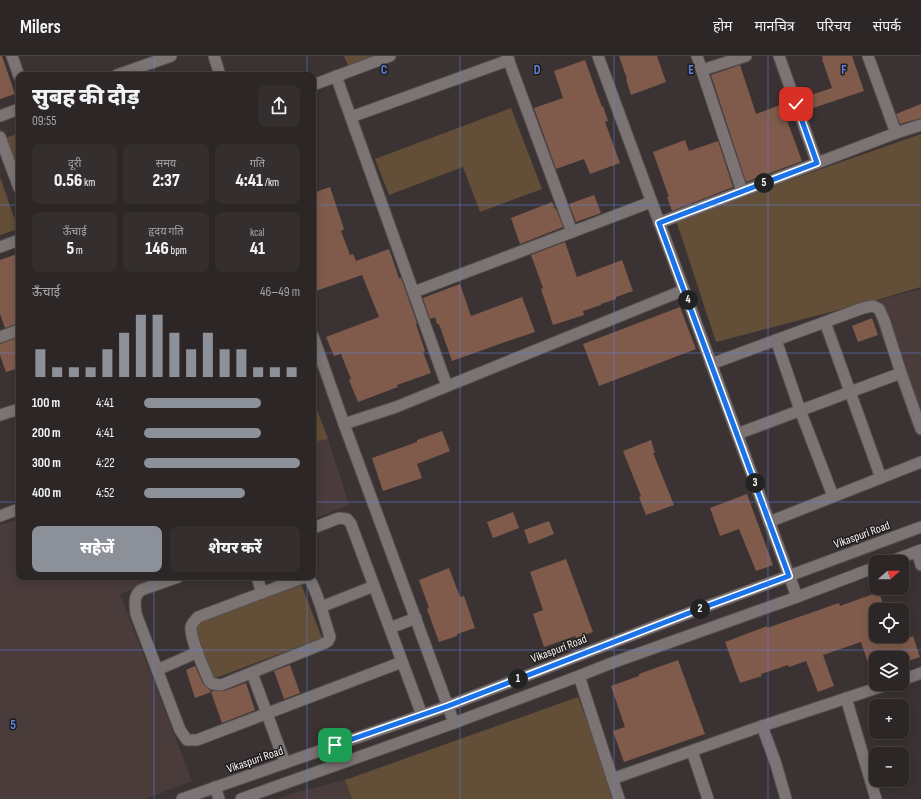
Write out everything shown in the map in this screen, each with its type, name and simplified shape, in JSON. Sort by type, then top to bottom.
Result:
[{"type":"street","points":[[12,56],[18,72]]},
{"type":"street","points":[[126,72],[171,56]]},
{"type":"street","points":[[316,84],[390,56]]},
{"type":"street","points":[[598,56],[797,596]]},
{"type":"street","points":[[697,56],[742,191]]},
{"type":"street","points":[[702,70],[746,56]]},
{"type":"street","points":[[779,56],[817,163]]},
{"type":"street","points":[[868,56],[896,133]]},
{"type":"street","points":[[217,57],[220,72]]},
{"type":"street","points":[[351,117],[508,58],[572,232]]},
{"type":"street","points":[[336,76],[447,386]]},
{"type":"street","points":[[0,116],[16,110]]},
{"type":"street","points":[[659,223],[896,133],[921,125]]},
{"type":"street","points":[[0,137],[16,180]]},
{"type":"street","points":[[414,292],[651,202]]},
{"type":"street","points":[[0,247],[16,241]]},
{"type":"street","points":[[344,424],[447,386],[684,290]]},
{"type":"street","points":[[711,364],[862,308],[873,306],[879,309],[884,320],[921,429]]},
{"type":"street","points":[[825,322],[881,478]]},
{"type":"street","points":[[0,337],[16,331]]},
{"type":"street","points":[[776,340],[800,410],[833,496]]},
{"type":"street","points":[[316,345],[454,723]]},
{"type":"street","points":[[737,434],[901,373]]},
{"type":"street","points":[[0,415],[16,410]]},
{"type":"street","points":[[769,522],[921,462]]},
{"type":"street","points":[[0,516],[16,510]]},
{"type":"street","points":[[316,527],[339,518],[347,519],[351,524],[422,715]]},
{"type":"street","name":"Vikaspuri Road","points":[[182,799],[448,706],[702,608],[921,527]]},
{"type":"street","points":[[908,555],[919,551],[921,565]]},
{"type":"street","points":[[241,799],[454,723],[609,664],[869,570]]},
{"type":"street","points":[[169,580],[141,590],[136,594],[136,614],[180,730],[187,740],[197,740],[402,662]]},
{"type":"street","points":[[258,580],[262,593]]},
{"type":"street","points":[[296,580],[198,617],[194,621],[191,627],[192,638],[209,681],[214,684],[221,685],[328,641],[330,637],[321,607],[310,580]]},
{"type":"street","points":[[321,607],[374,586]]},
{"type":"street","points":[[390,628],[416,618]]},
{"type":"street","points":[[157,670],[198,652]]},
{"type":"street","points":[[252,673],[285,763]]},
{"type":"street","points":[[909,677],[921,673]]},
{"type":"street","points":[[579,676],[619,799]]},
{"type":"street","points":[[612,779],[762,726],[869,691]]},
{"type":"street","points":[[846,698],[876,799]]},
{"type":"street","points":[[762,726],[776,764],[786,799]]},
{"type":"street","points":[[692,751],[708,799]]},
{"type":"street","points":[[215,787],[219,799]]},
{"type":"shaded area","points":[[344,56],[379,56],[349,68]]},
{"type":"shaded area","points":[[511,108],[542,189],[480,212],[463,167],[389,195],[375,159]]},
{"type":"shaded area","points":[[16,134],[16,179],[2,139]]},
{"type":"shaded area","points":[[921,134],[921,287],[716,342],[676,220]]},
{"type":"shaded area","points":[[0,177],[16,223],[16,230],[0,235]]},
{"type":"shaded area","points":[[921,289],[921,425],[913,428],[870,302]]},
{"type":"shaded area","points":[[316,407],[328,439],[316,441]]},
{"type":"shaded area","points":[[328,439],[349,505],[316,518],[316,441]]},
{"type":"shaded area","points":[[16,520],[16,580],[156,580],[120,594],[192,781],[145,799],[0,799],[0,525]]},
{"type":"shaded area","points":[[300,581],[322,638],[213,679],[192,622]]},
{"type":"shaded area","points":[[578,697],[616,799],[352,799],[345,780]]},
{"type":"shaded area","points":[[345,780],[352,799],[279,799],[290,794]]},
{"type":"building","points":[[0,56],[2,56],[15,94],[0,99]]},
{"type":"building","points":[[619,56],[657,56],[666,82],[631,95]]},
{"type":"building","points":[[822,56],[852,56],[864,91],[807,110],[802,98],[832,88]]},
{"type":"building","points":[[585,60],[602,107],[603,106],[608,121],[605,122],[620,163],[590,174],[584,159],[556,169],[534,108],[563,98],[554,71]]},
{"type":"building","points":[[740,65],[756,114],[783,104],[785,115],[802,161],[746,182],[711,75]]},
{"type":"building","points":[[921,104],[921,118],[900,124],[896,114]]},
{"type":"building","points":[[685,140],[689,151],[718,141],[733,187],[672,211],[667,197],[669,197],[653,152]]},
{"type":"building","points":[[330,187],[344,229],[341,231],[350,255],[353,254],[356,261],[389,249],[417,323],[416,324],[425,351],[423,352],[431,373],[397,385],[398,387],[358,402],[341,354],[334,356],[326,337],[379,317],[362,275],[316,291],[316,192]]},
{"type":"building","points":[[594,195],[601,213],[576,222],[569,204]]},
{"type":"building","points":[[552,202],[563,227],[520,244],[511,218]]},
{"type":"building","points":[[565,242],[577,277],[622,260],[633,291],[583,311],[584,315],[553,325],[541,289],[543,288],[531,255]]},
{"type":"building","points":[[16,254],[16,324],[5,328],[0,314],[0,260]]},
{"type":"building","points":[[460,284],[471,316],[522,297],[535,332],[452,361],[439,324],[437,324],[435,317],[430,319],[423,298]]},
{"type":"building","points":[[680,307],[696,349],[599,386],[583,344]]},
{"type":"building","points":[[872,318],[878,335],[858,342],[852,326]]},
{"type":"building","points":[[16,338],[16,369],[6,372],[0,355],[0,344]]},
{"type":"building","points":[[442,431],[450,451],[417,464],[422,478],[383,491],[372,458],[417,442],[417,440]]},
{"type":"building","points":[[651,440],[655,453],[653,453],[674,505],[646,515],[639,497],[641,496],[623,451]]},
{"type":"building","points":[[747,494],[773,565],[756,571],[739,529],[720,536],[710,508]]},
{"type":"building","points":[[513,512],[519,528],[493,538],[487,522]]},
{"type":"building","points":[[549,521],[554,534],[529,544],[524,530]]},
{"type":"building","points":[[566,559],[593,632],[576,638],[575,636],[544,647],[533,614],[543,610],[530,572]]},
{"type":"building","points":[[449,568],[460,597],[464,596],[475,628],[439,642],[427,609],[429,608],[419,580]]},
{"type":"building","points":[[871,595],[880,595],[883,603],[869,603],[869,643],[909,643],[909,638],[913,636],[920,657],[909,661],[909,651],[869,651],[869,665],[861,642],[823,655],[834,686],[818,692],[806,661],[761,674],[762,676],[740,683],[725,642],[767,626],[767,628],[839,603],[840,606]]},
{"type":"building","points":[[678,660],[705,734],[624,762],[613,731],[625,727],[611,686]]},
{"type":"building","points":[[290,665],[300,693],[284,699],[274,671]]},
{"type":"building","points":[[195,666],[203,684],[211,692],[195,698],[186,670]]},
{"type":"building","points":[[246,683],[255,710],[222,723],[211,692],[224,691]]},
{"type":"route","points":[[335,745],[448,706],[789,576],[659,223],[817,163],[796,104]]}]
